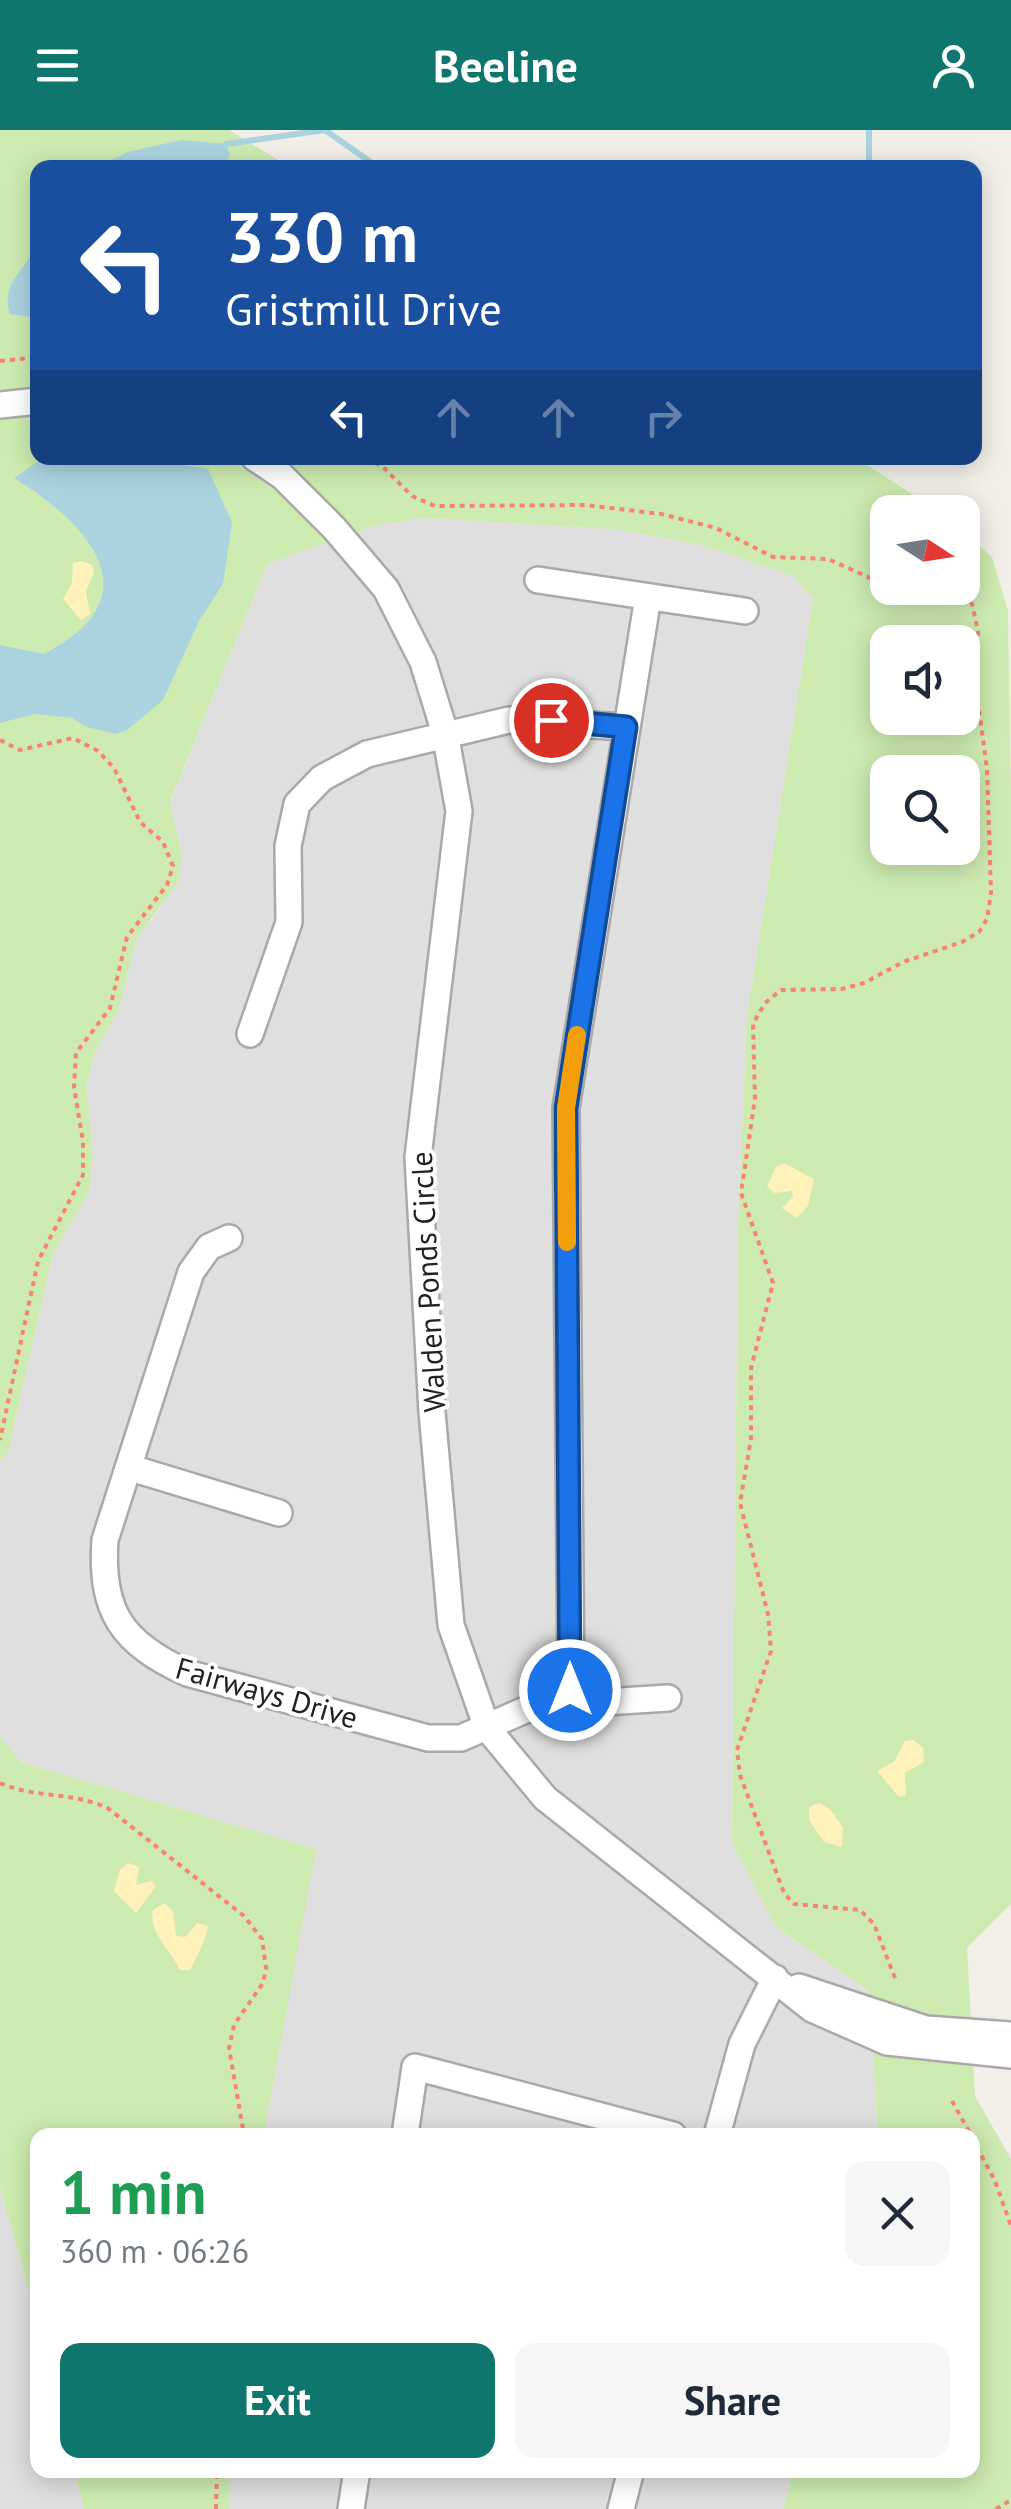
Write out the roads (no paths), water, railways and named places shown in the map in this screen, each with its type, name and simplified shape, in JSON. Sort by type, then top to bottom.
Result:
[{"type":"street","points":[[0,405],[30,402]]},
{"type":"street","name":"Walden Ponds Circle","points":[[265,465],[282,476],[334,528],[386,589],[423,662],[444,733],[459,811],[418,1157],[432,1412],[451,1625],[487,1728],[546,1798],[812,2009],[887,2042],[1011,2055]]},
{"type":"street","points":[[538,580],[745,611]]},
{"type":"street","points":[[648,597],[566,1108],[570,1690],[582,1711],[604,1702],[668,1698]]},
{"type":"street","points":[[250,1034],[289,922],[288,846],[297,804],[322,778],[367,754],[509,720],[626,727]]},
{"type":"street","name":"Fairways Drive","points":[[229,1238],[209,1247],[191,1272],[105,1540],[102,1584],[120,1624],[151,1656],[187,1673],[428,1738],[461,1738],[570,1690]]},
{"type":"street","points":[[131,1468],[279,1513]]},
{"type":"street","points":[[720,2128],[742,2044],[775,1978]]},
{"type":"street","name":"Walden Ponds Circle","points":[[775,1978],[926,2029],[1011,2035]]},
{"type":"street","points":[[406,2128],[415,2067],[646,2128]]},
{"type":"street","points":[[351,2509],[356,2478]]},
{"type":"street","points":[[621,2509],[629,2478]]},
{"type":"water","points":[[181,140],[226,144],[230,155],[228,160],[111,160],[128,152]]},
{"type":"water","points":[[30,256],[30,317],[10,314],[8,294]]},
{"type":"water","points":[[33,465],[185,465],[208,469],[232,522],[223,584],[199,621],[163,700],[127,730],[115,734],[87,727],[72,718],[35,714],[0,723],[0,645],[44,654],[78,632],[97,609],[103,586],[99,562],[86,539],[66,517],[14,478]]},
{"type":"waterway","points":[[226,144],[325,130],[368,160]]},
{"type":"waterway","points":[[869,130],[869,160]]}]
